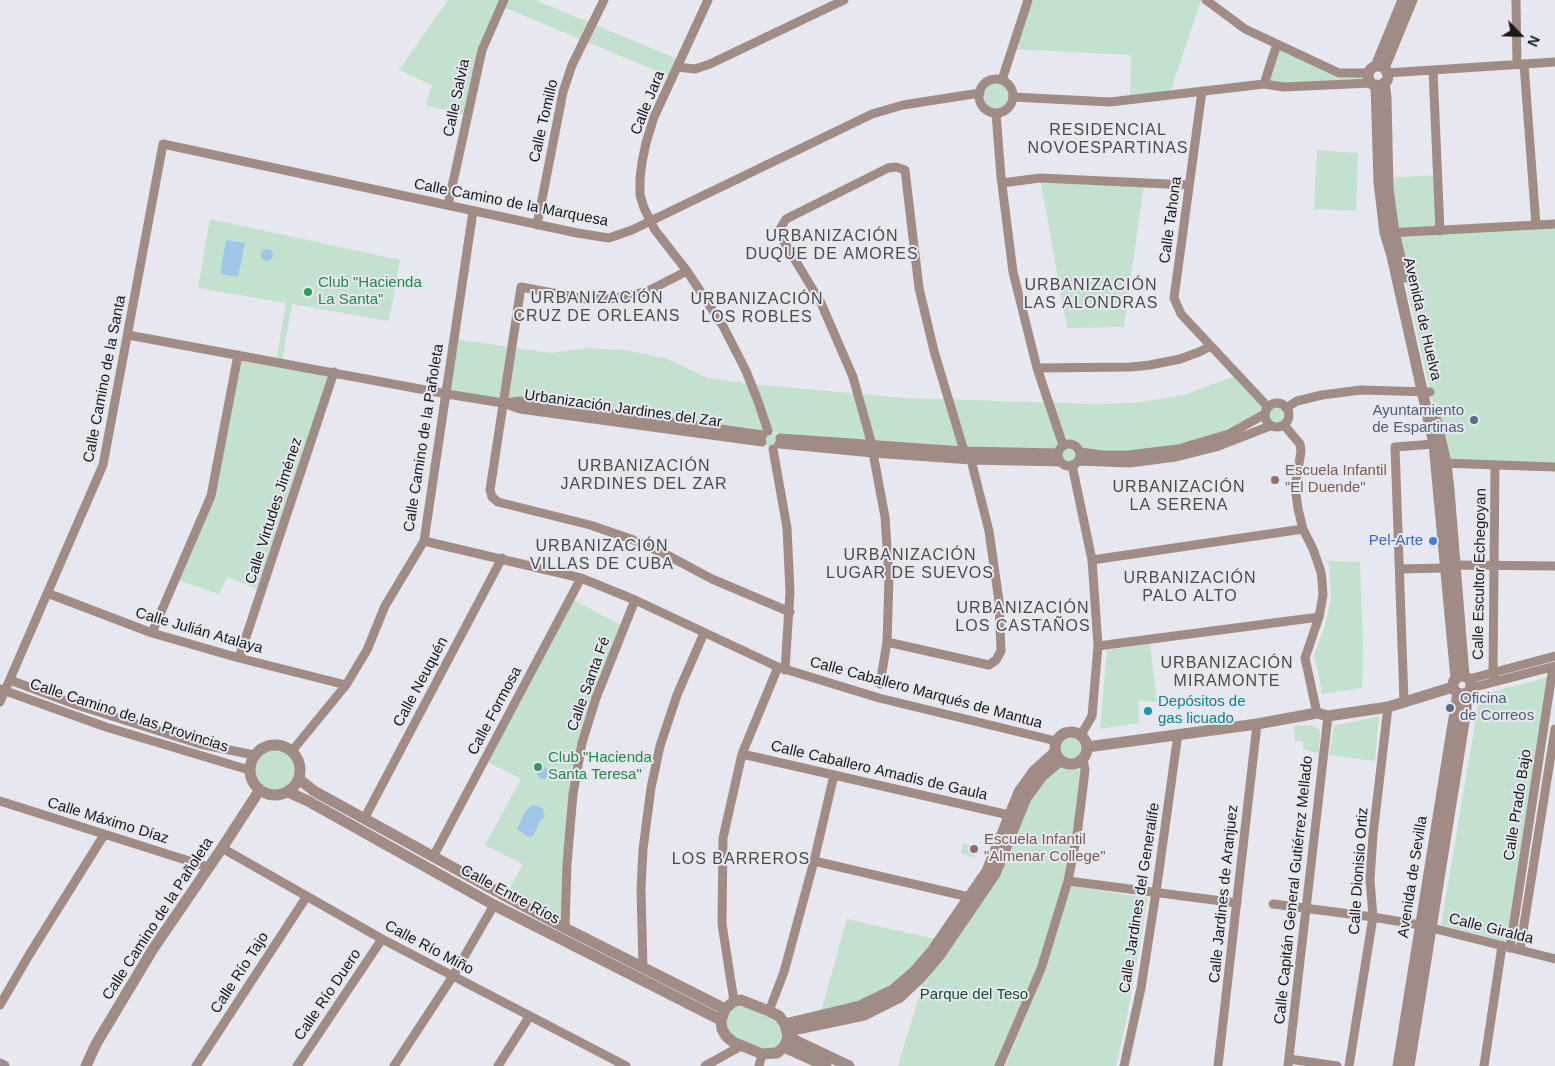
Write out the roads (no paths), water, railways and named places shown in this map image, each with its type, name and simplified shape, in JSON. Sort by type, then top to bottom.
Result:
[{"type":"street","name":"Calle Salvia","points":[[448,206],[482,50],[504,0]]},
{"type":"street","name":"Calle Tomillo","points":[[537,224],[563,92],[572,65],[604,0]]},
{"type":"street","name":"Calle Jara","points":[[650,220],[640,195],[640,179],[646,142],[654,117],[708,0]]},
{"type":"street","points":[[677,67],[695,69],[710,64],[844,0]]},
{"type":"street","points":[[1002,80],[1028,0]]},
{"type":"street","points":[[1206,0],[1244,29],[1339,73],[1378,76]]},
{"type":"street","name":"Avenida de Huelva","points":[[1402,0],[1378,76],[1379,182],[1390,233],[1392,256],[1427,392],[1441,463],[1462,685]]},
{"type":"street","name":"Avenida de Huelva","points":[[1378,76],[1412,0]]},
{"type":"street","points":[[1516,0],[1536,225]]},
{"type":"street","points":[[1264,84],[1277,44]]},
{"type":"street","points":[[1013,97],[1110,102],[1264,84],[1284,87],[1433,70],[1555,62]]},
{"type":"street","points":[[1433,70],[1440,231]]},
{"type":"street","points":[[994,79],[1002,80],[1009,85],[1013,97],[1011,105],[1007,110],[996,113],[985,109],[980,93],[985,84],[994,79]]},
{"type":"street","name":"Calle Tahona","points":[[1202,91],[1174,298],[1181,314],[1266,411]]},
{"type":"street","name":"Calle Camino de la Marquesa","points":[[163,144],[448,206],[609,238],[632,230],[872,114],[903,105],[980,93]]},
{"type":"street","points":[[996,113],[1013,272],[1036,368],[1066,465],[1077,459],[1103,454],[1128,455],[1178,449],[1229,434],[1266,411],[1271,404],[1279,404],[1286,408],[1289,417],[1284,425],[1280,427],[1270,426],[1216,447],[1176,457],[1129,463],[1077,459]]},
{"type":"street","name":"Calle Camino de la Santa","points":[[0,702],[2,690],[10,680],[103,465],[163,144]]},
{"type":"street","points":[[880,684],[886,642],[888,579],[885,517],[873,449],[853,377],[821,303],[780,235],[780,228],[786,219],[888,168],[896,167],[905,170],[919,288],[934,351],[964,452]]},
{"type":"street","points":[[1002,183],[1043,178],[1189,185]]},
{"type":"street","name":"Calle Camino de la Pañoleta","points":[[292,751],[346,685],[367,650],[385,606],[424,540],[473,211]]},
{"type":"street","points":[[650,220],[655,230],[688,271],[731,341],[749,378],[766,448],[777,444],[964,452],[1061,453]]},
{"type":"street","points":[[1390,233],[1555,224]]},
{"type":"street","points":[[688,271],[646,292],[610,299],[585,299],[521,287],[490,490],[492,497],[498,502],[590,525],[631,539],[667,555],[712,579],[790,612]]},
{"type":"street","name":"Urbanización Jardines del Zar","points":[[128,336],[334,372],[446,394],[504,403],[520,401],[764,436]]},
{"type":"street","points":[[1036,368],[1150,365],[1180,359],[1211,346]]},
{"type":"street","points":[[152,634],[211,496],[238,356]]},
{"type":"street","name":"Calle Virtudes Jiménez","points":[[239,658],[334,372]]},
{"type":"street","points":[[1286,408],[1297,401],[1322,395],[1361,390],[1427,392]]},
{"type":"street","name":"Avenida de Huelva","points":[[1427,392],[1434,444],[1441,463]]},
{"type":"street","points":[[1266,411],[1266,422],[1270,426]]},
{"type":"street","points":[[1284,425],[1300,444],[1301,452],[1297,466],[1295,486],[1298,509],[1321,572],[1323,595],[1319,617],[1305,658],[1322,714]]},
{"type":"street","points":[[764,436],[775,432],[787,528],[790,612],[781,668],[742,754],[723,838],[722,924],[727,1010],[722,1029],[726,1036],[760,1060],[777,1053],[787,1035],[860,1006],[893,990],[914,972],[932,951],[987,871],[1019,792],[1034,771],[1057,751]]},
{"type":"street","points":[[873,449],[971,460],[1061,453],[1073,444],[1077,459],[1092,560],[1098,646],[1092,716],[1081,735]]},
{"type":"street","points":[[1404,701],[1395,447],[1434,444]]},
{"type":"street","points":[[886,642],[989,664],[996,660],[1001,651],[999,601],[989,531],[971,460]]},
{"type":"street","points":[[1441,463],[1555,468]]},
{"type":"street","name":"Calle Escultor Echegoyan","points":[[1494,677],[1496,466]]},
{"type":"street","points":[[1092,560],[1304,529]]},
{"type":"street","name":"Calle Caballero Marqués de Mantua","points":[[424,540],[581,578],[635,600],[781,668],[1057,751]]},
{"type":"street","name":"Calle Neuquén","points":[[364,819],[502,558]]},
{"type":"street","points":[[1400,569],[1555,566]]},
{"type":"street","name":"Calle Formosa","points":[[433,857],[581,578]]},
{"type":"street","name":"Calle Julián Atalaya","points":[[47,593],[152,634],[346,685]]},
{"type":"street","name":"Calle Santa Fé","points":[[565,928],[567,864],[573,794],[582,743],[596,698],[635,600]]},
{"type":"street","points":[[1098,646],[1319,617]]},
{"type":"street","points":[[643,968],[641,890],[643,849],[651,788],[660,746],[677,695],[704,633]]},
{"type":"street","points":[[1494,677],[1555,656]]},
{"type":"street","points":[[1087,747],[1322,714],[1388,707],[1494,677],[1554,667]]},
{"type":"street","name":"Calle Prado Bajo","points":[[1484,1066],[1554,667]]},
{"type":"street","name":"Calle Camino de las Provincias","points":[[10,680],[82,707],[200,744],[254,755]]},
{"type":"street","name":"Avenida de Sevilla","points":[[1408,1066],[1426,927],[1462,685]]},
{"type":"street","name":"Calle Camino de las Provincias","points":[[2,690],[106,727],[249,770]]},
{"type":"street","name":"Calle Dionisio Ortiz","points":[[1349,1066],[1373,916],[1370,880],[1388,707]]},
{"type":"street","name":"Calle Capitán General Gutiérrez Mellado","points":[[1288,1063],[1307,908],[1322,714]]},
{"type":"street","name":"Calle Jardines de Aranjuez","points":[[1218,1066],[1257,724]]},
{"type":"street","name":"Calle Prado Bajo","points":[[1520,950],[1555,729]]},
{"type":"street","points":[[787,1035],[864,1015],[900,996],[921,977],[939,956],[995,874],[1026,798],[1057,751],[1061,735],[1067,732],[1074,732],[1081,735],[1087,747],[1083,760],[1085,770],[1077,836],[1068,881],[1041,969],[999,1066]]},
{"type":"street","name":"Calle Jardines del Generalife","points":[[1124,1066],[1141,988],[1178,734]]},
{"type":"street","points":[[272,744],[283,746],[292,751],[298,759],[300,769],[299,779],[294,786],[288,792],[273,796],[260,791],[254,785],[249,770],[254,755],[262,748],[272,744]]},
{"type":"street","points":[[1057,751],[1072,765],[1083,760]]},
{"type":"street","name":"Calle Caballero Amadis de Gaula","points":[[742,754],[1009,815]]},
{"type":"street","points":[[769,1011],[784,972],[814,861],[834,775]]},
{"type":"street","name":"Calle Entre Ríos","points":[[299,779],[314,791],[433,857],[565,928],[727,1010]]},
{"type":"street","name":"Calle Camino de la Pañoleta","points":[[86,1066],[96,1044],[153,949],[260,791]]},
{"type":"street","name":"Calle Entre Ríos","points":[[288,792],[494,905],[727,1010]]},
{"type":"street","name":"Calle Máximo Díaz","points":[[0,801],[208,866]]},
{"type":"street","points":[[0,1005],[28,955],[104,835]]},
{"type":"street","name":"Calle Río Miño","points":[[222,848],[382,938],[529,1017],[626,1066]]},
{"type":"street","points":[[814,861],[968,898]]},
{"type":"street","points":[[1068,881],[1236,903]]},
{"type":"street","name":"Calle Río Tajo","points":[[196,1066],[307,896]]},
{"type":"street","name":"Calle Giralda","points":[[1273,904],[1373,916],[1555,959]]},
{"type":"street","points":[[394,1066],[453,976],[494,905]]},
{"type":"street","name":"Avenida de Sevilla","points":[[1398,1066],[1426,927]]},
{"type":"street","name":"Calle Río Duero","points":[[297,1066],[382,938]]},
{"type":"street","points":[[727,1010],[749,1002],[779,1016],[787,1035],[826,1066]]},
{"type":"street","points":[[498,1066],[529,1017]]},
{"type":"street","points":[[787,1035],[849,1066]]},
{"type":"street","points":[[705,1066],[741,1046]]},
{"type":"street","points":[[1288,1063],[1336,1066]]},
{"type":"street","points":[[0,1064],[4,1066]]},
{"type":"water","points":[[226,240],[245,243],[238,277],[220,274]]},
{"type":"water","points":[[269,249],[272,250],[272,260],[265,261],[262,260],[261,253],[262,250]]},
{"type":"water","points":[[541,767],[545,767],[549,773],[545,779],[541,779],[537,775],[537,771]]},
{"type":"water","points":[[533,805],[543,808],[545,816],[540,821],[533,836],[528,837],[517,829],[526,810]]},
{"type":"place","name":"Club \"Hacienda La Santa\"","points":[[308,292]]},
{"type":"place","name":"Ayuntamiento de Espartinas","points":[[1474,420]]},
{"type":"place","name":"Escuela Infantil \"El Duende\"","points":[[1275,480]]},
{"type":"place","name":"Pel-Arte","points":[[1433,541]]},
{"type":"place","name":"Oficina de Correos","points":[[1450,708]]},
{"type":"place","name":"Depósitos de gas licuado","points":[[1148,711]]},
{"type":"place","name":"Club \"Hacienda Santa Teresa\"","points":[[538,767]]},
{"type":"place","name":"Escuela Infantil \"Almenar College\"","points":[[974,849]]},
{"type":"district","name":"RESIDENCIAL NOVOESPARTINAS","points":[[1108,140]]},
{"type":"district","name":"URBANIZACIÓN DUQUE DE AMORES","points":[[832,246]]},
{"type":"district","name":"URBANIZACIÓN LAS ALONDRAS","points":[[1091,295]]},
{"type":"district","name":"URBANIZACIÓN CRUZ DE ORLEANS","points":[[597,308]]},
{"type":"district","name":"URBANIZACIÓN LOS ROBLES","points":[[757,309]]},
{"type":"district","name":"URBANIZACIÓN JARDINES DEL ZAR","points":[[644,476]]},
{"type":"district","name":"URBANIZACIÓN LA SERENA","points":[[1179,497]]},
{"type":"district","name":"URBANIZACIÓN VILLAS DE CUBA","points":[[602,556]]},
{"type":"district","name":"URBANIZACIÓN LUGAR DE SUEVOS","points":[[910,565]]},
{"type":"district","name":"URBANIZACIÓN PALO ALTO","points":[[1190,588]]},
{"type":"district","name":"URBANIZACIÓN LOS CASTAÑOS","points":[[1023,618]]},
{"type":"district","name":"URBANIZACIÓN MIRAMONTE","points":[[1227,673]]},
{"type":"district","name":"LOS BARREROS","points":[[741,860]]},
{"type":"park label","name":"Parque del Teso","points":[[974,995]]}]
